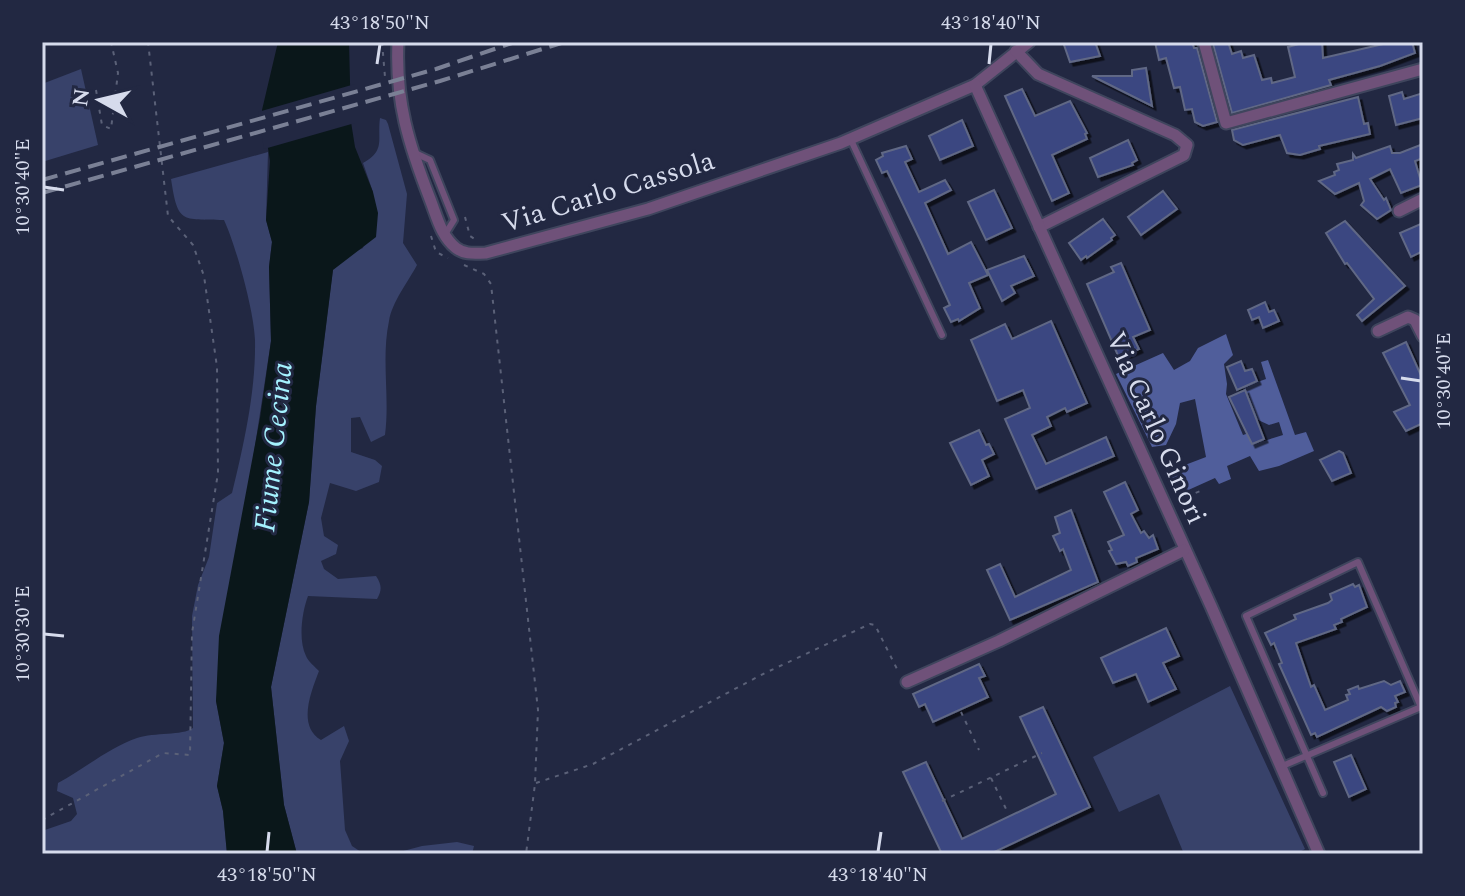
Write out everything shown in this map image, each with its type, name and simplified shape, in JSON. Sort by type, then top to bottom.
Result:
[{"type":"street","name":"Via Carlo Cassola","points":[[398,42],[402,117],[412,151],[444,236],[462,252],[486,253],[648,209],[850,138],[975,85]]},
{"type":"street","points":[[975,85],[1029,42]]},
{"type":"street","points":[[1204,42],[1226,123],[1423,69]]},
{"type":"street","points":[[1016,51],[1038,74],[1175,135],[1187,145],[1184,155],[1039,227]]},
{"type":"street","name":"Via Carlo Ginori","points":[[975,85],[1211,606],[1319,854]]},
{"type":"street","points":[[1399,211],[1423,199]]},
{"type":"street","points":[[1378,331],[1408,317],[1415,320],[1423,336]]},
{"type":"street","points":[[907,682],[999,641],[1184,550]]},
{"type":"lane","points":[[850,138],[942,335]]},
{"type":"lane","points":[[1280,767],[1307,755],[1421,707],[1358,562],[1246,616],[1307,755],[1323,793]]},
{"type":"path","points":[[96,90],[102,125],[111,129],[118,73],[111,42]]},
{"type":"path","points":[[42,820],[163,753],[190,755],[192,633],[218,473],[217,367],[204,276],[193,245],[168,216],[148,42]]},
{"type":"path","points":[[382,42],[385,79]]},
{"type":"path","points":[[431,238],[436,252],[448,258]]},
{"type":"path","points":[[460,263],[484,274],[491,284],[534,658],[538,710],[535,784],[526,854]]},
{"type":"path","points":[[1164,505],[1203,490]]},
{"type":"path","points":[[535,784],[593,764],[765,673],[870,624],[875,625],[902,680],[907,682]]},
{"type":"path","points":[[961,712],[979,750]]},
{"type":"path","points":[[942,801],[1042,753]]},
{"type":"path","points":[[991,778],[1008,813]]},
{"type":"shaded area","points":[[81,69],[98,145],[42,162],[42,84]]},
{"type":"shaded area","points":[[380,118],[388,124],[407,194],[403,243],[417,265],[397,299],[389,321],[385,435],[371,442],[360,417],[351,418],[351,452],[375,460],[382,466],[379,482],[356,491],[330,483],[321,518],[324,536],[338,545],[336,554],[321,561],[324,569],[338,579],[376,576],[380,590],[377,599],[308,596],[302,634],[306,656],[319,671],[308,708],[309,726],[321,740],[344,726],[349,741],[340,761],[345,830],[352,846],[364,854],[297,854],[284,805],[271,687],[309,502],[316,406],[333,269],[348,255],[363,248],[373,192],[363,163],[378,149]]},
{"type":"shaded area","points":[[268,152],[266,220],[272,242],[269,267],[271,341],[216,701],[224,743],[217,786],[227,854],[42,854],[42,831],[71,821],[77,814],[73,798],[57,791],[58,783],[127,742],[193,728],[192,616],[198,585],[209,557],[217,503],[232,493],[251,397],[255,340],[244,279],[224,220],[199,220],[184,216],[176,204],[171,179]]},
{"type":"shaded area","points":[[1226,334],[1233,355],[1224,364],[1226,394],[1243,435],[1258,430],[1264,441],[1283,435],[1279,422],[1269,425],[1256,419],[1243,387],[1266,379],[1261,362],[1268,360],[1295,435],[1306,432],[1314,451],[1259,471],[1250,456],[1227,466],[1231,479],[1219,484],[1215,478],[1175,496],[1164,473],[1206,457],[1195,399],[1180,403],[1176,424],[1166,445],[1152,447],[1116,374],[1163,353],[1174,370],[1190,361],[1198,348]]},
{"type":"shaded area","points":[[1230,686],[1305,849],[1296,854],[1184,854],[1159,794],[1119,812],[1093,757]]},
{"type":"shaded area","points":[[457,842],[474,846],[472,854],[392,854],[422,846]]},
{"type":"water","name":"Fiume Cecina","points":[[278,42],[349,42],[351,122],[355,147],[378,213],[376,237],[333,270],[316,406],[309,502],[271,687],[284,805],[297,854],[227,854],[217,786],[224,743],[216,701],[219,636],[260,418],[271,341],[269,267],[272,242],[266,220],[270,161],[262,110]]},
{"type":"pier","points":[[355,84],[355,123],[264,149],[258,112]]},
{"type":"building","points":[[1063,42],[1095,42],[1100,56],[1070,62]]},
{"type":"building","points":[[1155,42],[1192,42],[1197,48],[1217,122],[1203,126],[1195,122],[1192,109],[1185,110],[1180,87],[1174,88],[1166,58],[1159,60]]},
{"type":"building","points":[[1228,42],[1232,54],[1241,51],[1243,58],[1254,55],[1262,80],[1271,78],[1272,83],[1295,77],[1288,47],[1306,42],[1322,42],[1323,58],[1392,42],[1412,42],[1415,53],[1329,80],[1331,85],[1232,113],[1213,44]]},
{"type":"building","points":[[1146,68],[1152,106],[1092,76],[1132,76],[1132,70]]},
{"type":"building","points":[[1022,89],[1035,116],[1070,101],[1087,133],[1087,139],[1052,155],[1069,193],[1052,201],[1005,96]]},
{"type":"building","points":[[1402,92],[1404,99],[1423,93],[1423,118],[1396,125],[1389,96]]},
{"type":"building","points":[[1358,97],[1364,124],[1368,123],[1370,134],[1319,146],[1320,149],[1300,155],[1287,153],[1280,135],[1243,145],[1234,140],[1232,130]]},
{"type":"building","points":[[962,120],[973,146],[940,160],[929,136]]},
{"type":"building","points":[[1128,140],[1137,160],[1133,165],[1098,177],[1090,158]]},
{"type":"building","points":[[1423,144],[1423,158],[1415,161],[1422,185],[1401,193],[1390,169],[1370,179],[1384,200],[1386,198],[1391,210],[1377,219],[1361,205],[1364,201],[1359,183],[1335,194],[1319,181],[1335,175],[1334,172],[1339,170],[1337,164],[1353,160],[1353,154],[1356,158],[1390,146],[1392,153],[1400,153]]},
{"type":"building","points":[[906,146],[912,159],[905,162],[919,192],[945,180],[951,190],[925,203],[948,254],[971,242],[988,275],[969,283],[980,308],[959,321],[951,322],[944,308],[950,305],[921,242],[887,171],[882,173],[876,160],[883,156],[882,153]]},
{"type":"building","points":[[994,190],[1012,228],[986,240],[968,202]]},
{"type":"building","points":[[1163,191],[1177,209],[1141,235],[1128,217]]},
{"type":"building","points":[[1103,219],[1115,235],[1081,260],[1069,243]]},
{"type":"building","points":[[1345,221],[1405,286],[1362,321],[1357,315],[1374,299],[1345,264],[1326,233]]},
{"type":"building","points":[[1423,223],[1423,251],[1411,257],[1400,233]]},
{"type":"building","points":[[1024,256],[1034,276],[1011,286],[1015,293],[1002,301],[987,270]]},
{"type":"building","points":[[1121,263],[1150,330],[1133,337],[1139,349],[1119,358],[1087,284],[1114,272],[1111,267]]},
{"type":"building","points":[[1265,302],[1269,312],[1274,310],[1279,321],[1263,328],[1259,317],[1252,320],[1248,310]]},
{"type":"building","points":[[1051,321],[1087,403],[1067,412],[1065,408],[1047,417],[1051,426],[1032,435],[1046,464],[1106,437],[1114,456],[1036,489],[1005,419],[1030,408],[1023,390],[997,401],[971,340],[1005,324],[1012,339]]},
{"type":"building","points":[[1406,342],[1423,380],[1423,420],[1406,431],[1394,412],[1410,405],[1383,353]]},
{"type":"building","points":[[1241,361],[1245,371],[1252,369],[1257,381],[1237,390],[1227,367]]},
{"type":"building","points":[[1245,390],[1264,439],[1252,444],[1229,397]]},
{"type":"building","points":[[979,430],[994,454],[982,460],[989,476],[971,485],[950,443]]},
{"type":"building","points":[[1339,451],[1343,453],[1351,473],[1332,481],[1320,460]]},
{"type":"building","points":[[1125,482],[1138,510],[1131,514],[1141,533],[1144,531],[1149,538],[1153,535],[1158,549],[1136,558],[1137,562],[1128,566],[1126,562],[1116,564],[1109,551],[1112,550],[1108,542],[1124,535],[1104,492]]},
{"type":"building","points":[[1071,510],[1098,582],[1010,620],[987,570],[1000,564],[1015,597],[1071,570],[1063,549],[1060,551],[1053,536],[1060,533],[1055,517]]},
{"type":"building","points":[[1353,584],[1355,587],[1359,585],[1367,607],[1341,619],[1342,622],[1334,625],[1336,629],[1296,643],[1311,687],[1314,685],[1325,710],[1348,700],[1348,690],[1358,686],[1359,689],[1384,681],[1391,685],[1400,681],[1405,692],[1395,696],[1398,702],[1395,703],[1396,707],[1387,711],[1381,707],[1317,737],[1315,733],[1311,735],[1279,664],[1282,663],[1274,643],[1271,645],[1265,633],[1296,619],[1294,615],[1328,603],[1332,600],[1330,594]]},
{"type":"building","points":[[1166,628],[1179,656],[1163,663],[1176,689],[1148,702],[1136,674],[1113,683],[1101,658]]},
{"type":"building","points":[[979,664],[985,676],[979,678],[988,697],[933,722],[925,704],[919,707],[913,694]]},
{"type":"building","points":[[1043,707],[1090,807],[990,854],[942,854],[903,772],[926,762],[962,839],[1056,794],[1020,717]]},
{"type":"building","points":[[1351,755],[1366,789],[1349,797],[1334,762]]},
{"type":"railway","points":[[42,180],[436,69],[515,42]]},
{"type":"railway","points":[[42,193],[440,81],[565,42]]}]
